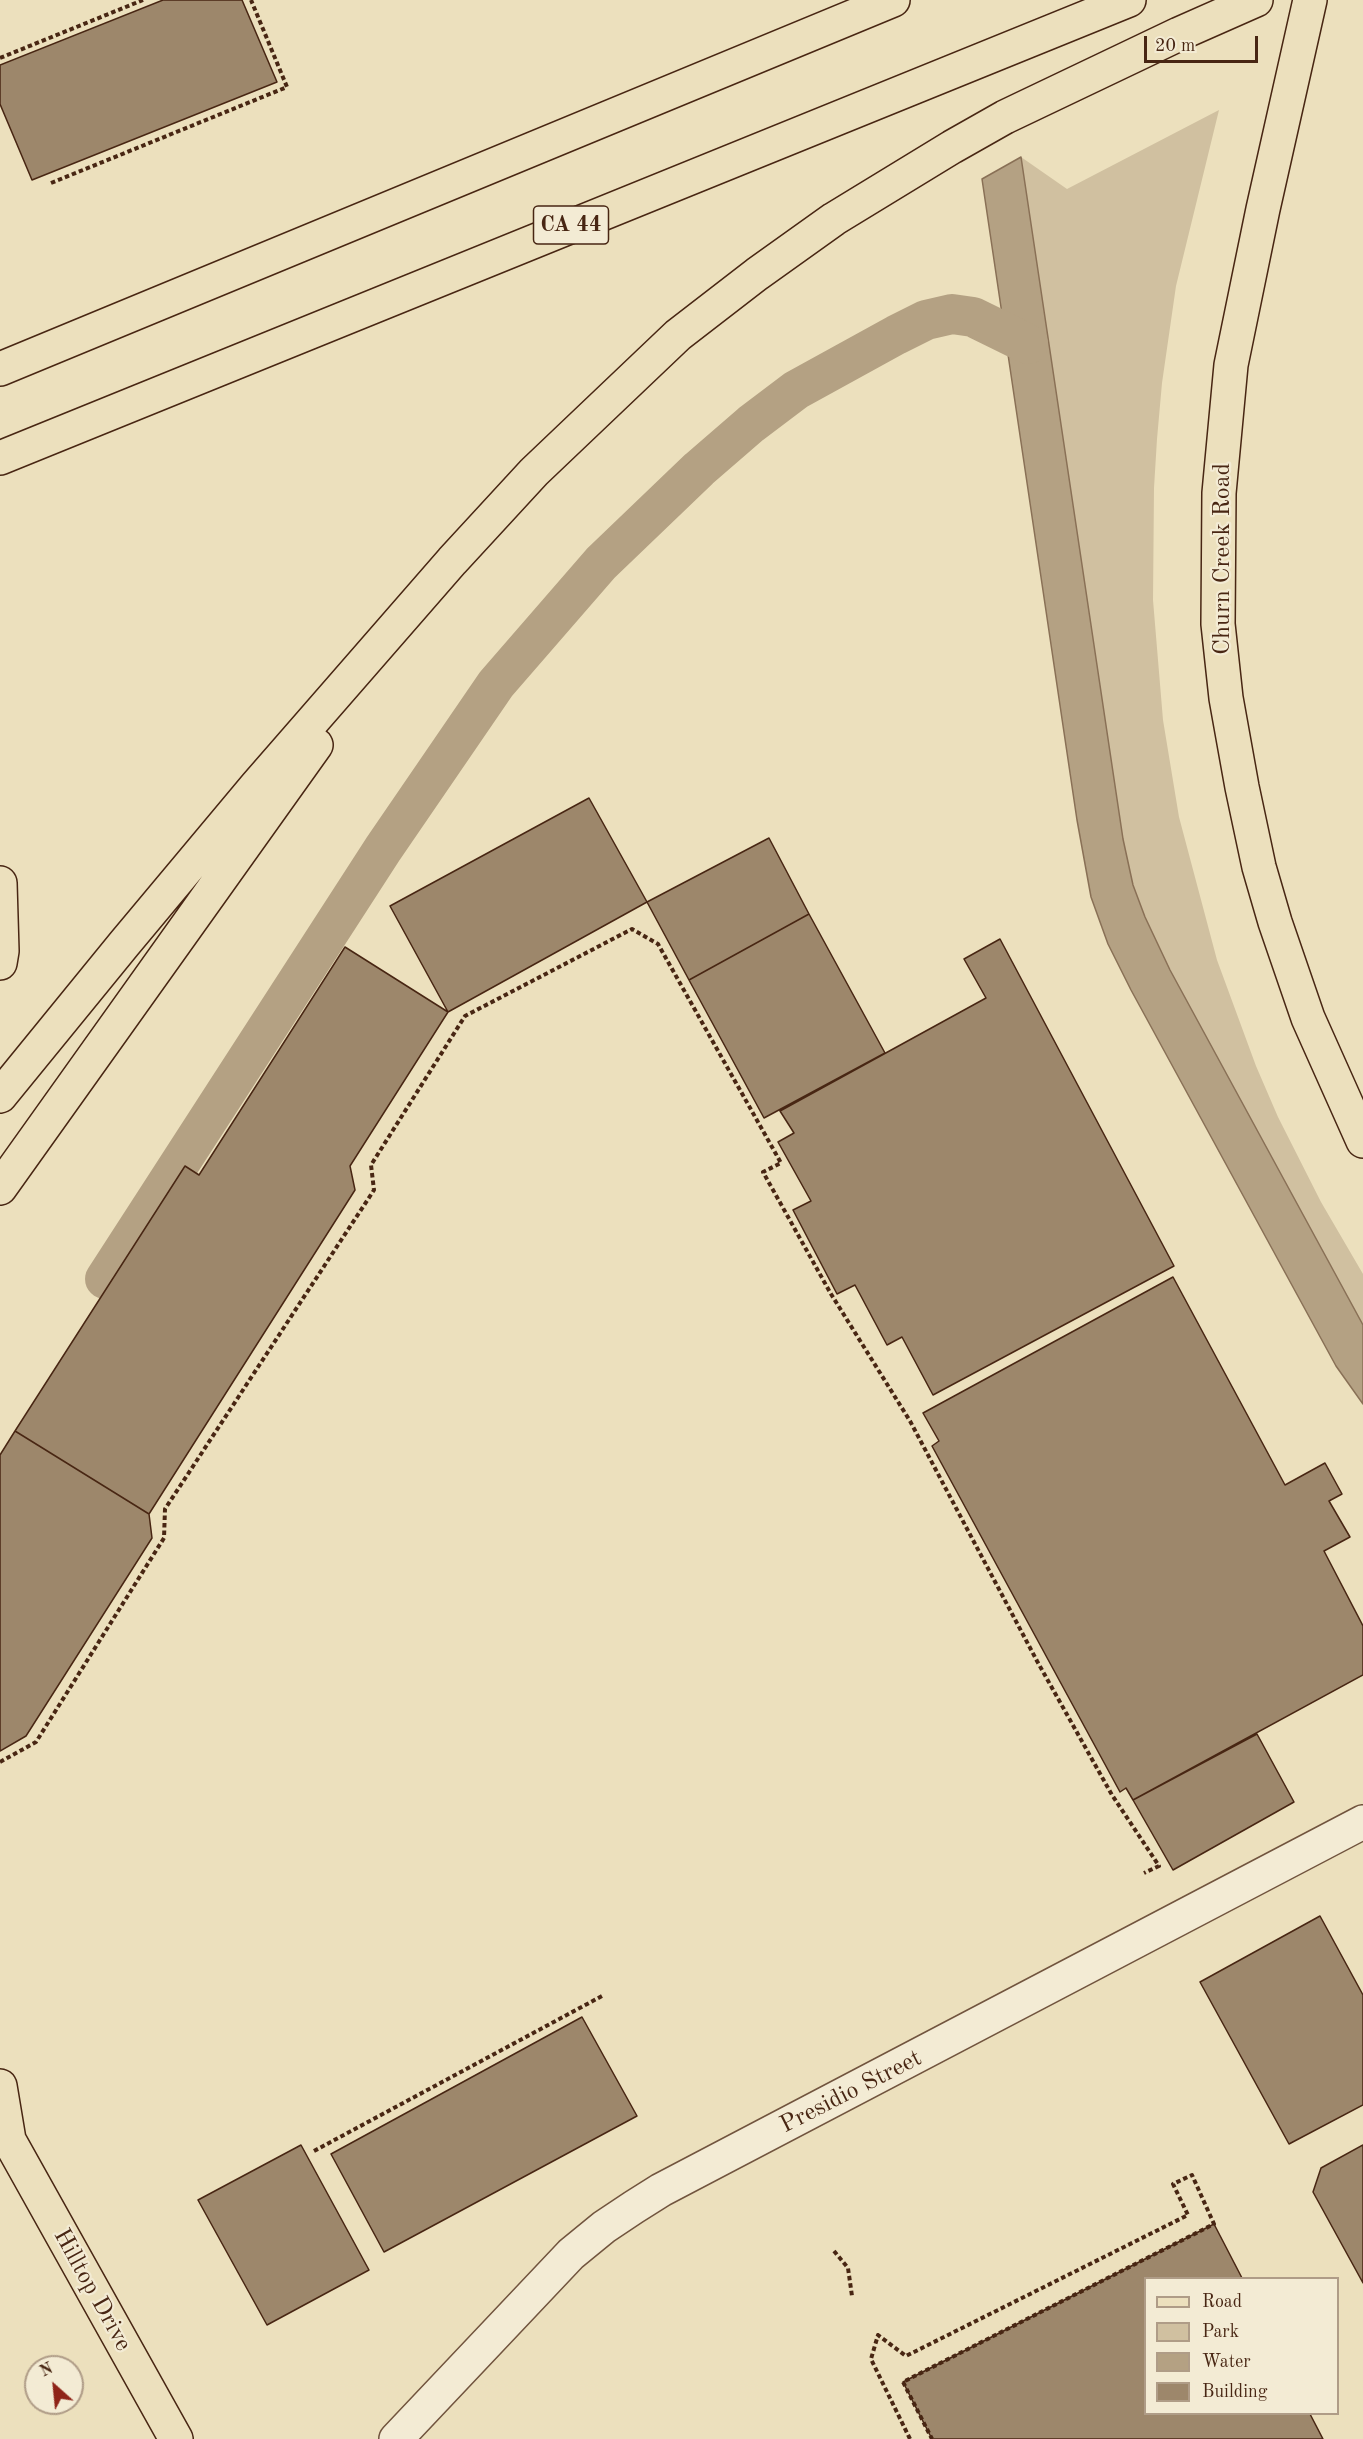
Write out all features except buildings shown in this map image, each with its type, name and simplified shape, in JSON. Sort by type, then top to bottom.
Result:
[{"type":"main road","points":[[0,369],[893,0]]},
{"type":"main road","name":"CA 44","points":[[0,458],[1129,0]]},
{"type":"main road","points":[[0,1096],[242,803],[423,595],[534,472],[609,398],[678,335],[757,273],[834,219],[1005,117],[1256,0]]},
{"type":"main road","name":"Churn Creek Road","points":[[1310,0],[1231,365],[1219,493],[1218,624],[1226,698],[1259,867],[1308,1018],[1363,1141]]},
{"type":"main road","points":[[0,1188],[423,595]]},
{"type":"main road","points":[[0,883],[2,951],[0,963]]},
{"type":"main road","name":"Hilltop Drive","points":[[0,2086],[4,2137],[176,2439]]},
{"type":"street","name":"Presidio Street","points":[[396,2439],[571,2254],[604,2227],[634,2207],[671,2185],[1363,1822]]},
{"type":"path","points":[[0,58],[143,0]]},
{"type":"path","points":[[51,183],[287,87],[251,0]]},
{"type":"path","points":[[0,1762],[36,1742],[134,1587],[164,1538],[165,1509],[374,1190],[371,1165],[465,1016],[632,928],[658,944],[781,1163],[763,1172],[831,1294],[910,1421],[1037,1661],[1112,1795],[1160,1866],[1144,1873]]},
{"type":"path","points":[[314,2151],[602,1996]]},
{"type":"path","points":[[910,2439],[872,2359],[878,2335],[906,2356],[1188,2215],[1173,2184],[1192,2175],[1214,2224],[903,2382],[932,2439]]},
{"type":"path","points":[[834,2251],[848,2268],[852,2296]]},
{"type":"green space","points":[[1219,110],[1176,286],[1162,383],[1154,488],[1153,600],[1163,720],[1179,817],[1217,960],[1256,1066],[1278,1117],[1321,1202],[1363,1274],[1363,1325],[1170,970],[1133,885],[1123,839],[1021,157],[1067,189]]},
{"type":"water","points":[[1021,157],[1123,839],[1133,885],[1170,970],[1363,1325],[1363,1404],[1336,1366],[1131,990],[1108,944],[1091,897],[1077,820],[982,179]]},
{"type":"waterway","points":[[105,1279],[383,849],[496,684],[601,563],[699,469],[751,424],[796,390],[896,335],[926,320],[952,314],[973,317],[1028,344]]}]
